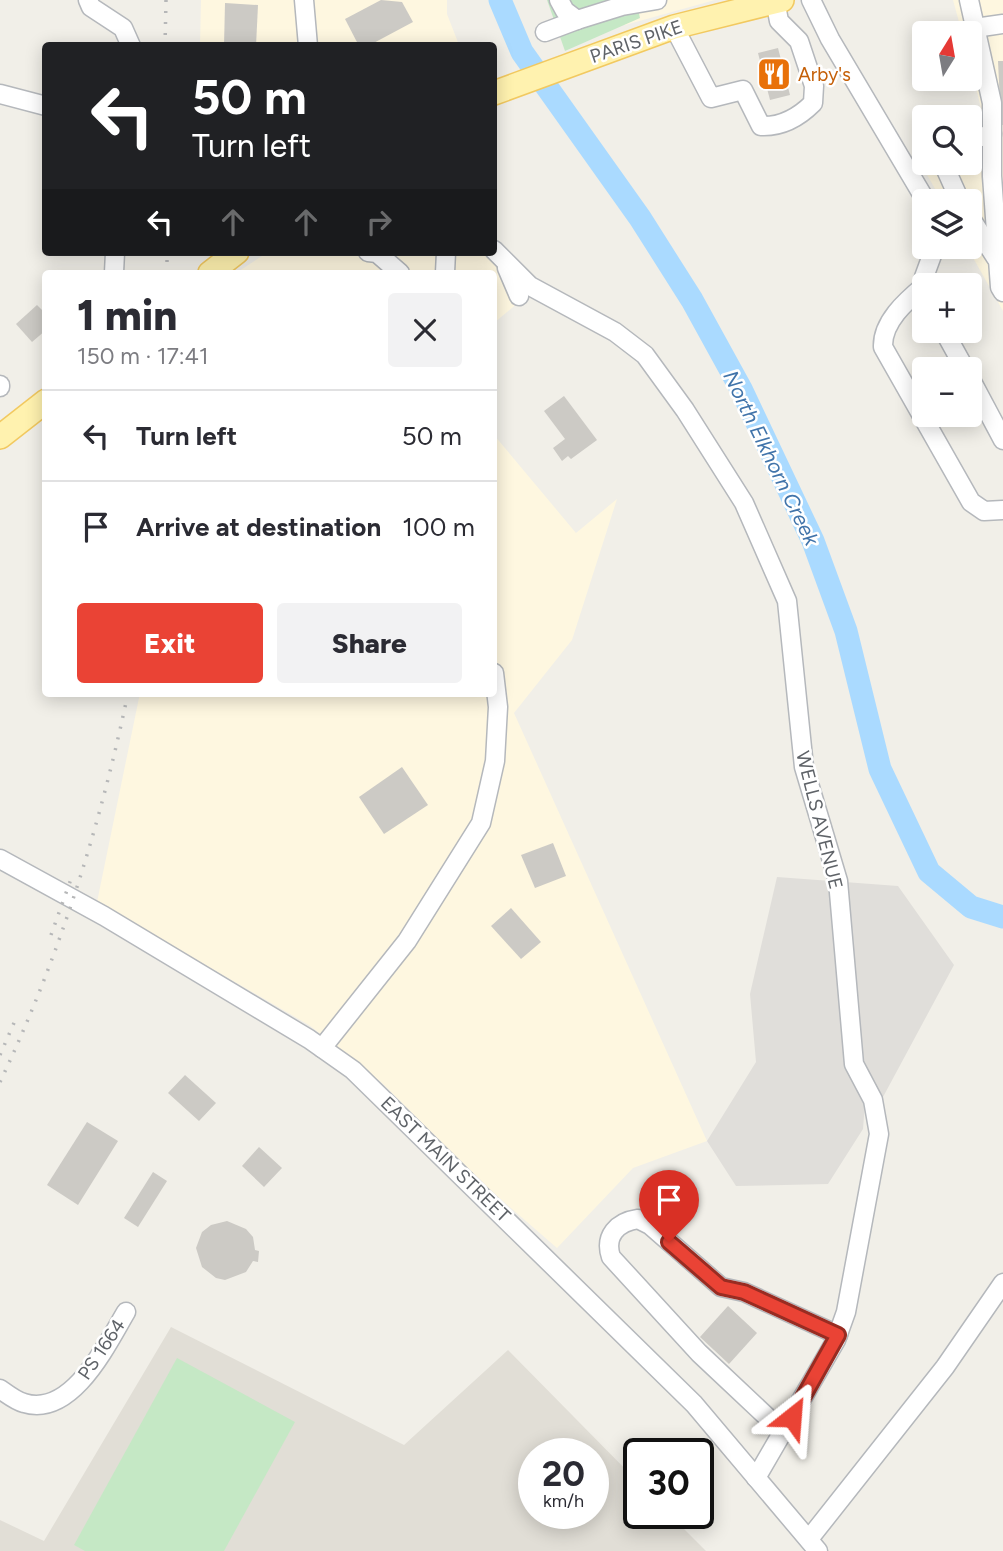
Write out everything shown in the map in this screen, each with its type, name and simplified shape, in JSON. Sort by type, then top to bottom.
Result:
[{"type":"main road","name":"PARIS PIKE","points":[[502,89],[674,27],[778,0]]},
{"type":"main road","points":[[214,270],[232,256]]},
{"type":"main road","points":[[1,433],[42,404]]},
{"type":"street","points":[[88,0],[91,7],[123,28],[129,42]]},
{"type":"street","points":[[304,0],[308,42]]},
{"type":"street","points":[[559,0],[565,11],[577,20]]},
{"type":"street","points":[[545,32],[617,3],[657,0]]},
{"type":"street","points":[[674,27],[711,98],[743,90],[761,126],[771,126],[798,117],[813,103],[814,86],[799,41],[779,22],[778,0]]},
{"type":"street","points":[[811,0],[830,39],[919,189]]},
{"type":"street","points":[[969,0],[974,21]]},
{"type":"street","points":[[982,27],[1003,24]]},
{"type":"street","points":[[982,59],[992,103],[998,260],[1003,292]]},
{"type":"street","points":[[0,94],[42,105]]},
{"type":"street","points":[[982,137],[992,134]]},
{"type":"street","points":[[982,235],[998,260]]},
{"type":"street","points":[[498,254],[519,296]]},
{"type":"street","name":"WELLS AVENUE","points":[[498,254],[530,286],[615,332],[645,355],[685,410],[744,503],[787,601],[804,766],[838,881],[855,1064],[873,1100],[879,1134],[856,1268],[838,1335],[757,1478]]},
{"type":"street","points":[[380,256],[397,270]]},
{"type":"street","points":[[912,295],[888,326],[883,347],[971,502],[984,511],[1003,510]]},
{"type":"street","points":[[982,401],[1003,440]]},
{"type":"street","points":[[322,1048],[407,941],[481,823],[495,761],[497,697]]},
{"type":"street","name":"EAST MAIN STREET","points":[[0,859],[104,916],[322,1048],[353,1070],[694,1404],[813,1545]]},
{"type":"street","points":[[783,1432],[699,1353],[611,1258],[608,1247],[610,1236],[618,1226],[638,1219],[650,1225],[721,1287],[744,1292],[838,1335]]},
{"type":"street","points":[[813,1545],[945,1367],[1003,1283]]},
{"type":"street","name":"PS 1664","points":[[0,1389],[24,1404],[36,1404],[47,1403],[74,1388],[99,1359],[125,1312]]},
{"type":"shaded area","points":[[201,0],[447,0],[447,14],[458,42],[200,42]]},
{"type":"shaded area","points":[[620,0],[715,0],[625,25]]},
{"type":"shaded area","points":[[953,0],[1003,0],[1003,311],[974,259],[982,259],[982,189],[935,189],[927,175],[982,175],[984,120],[977,91],[982,91],[982,21],[959,21]]},
{"type":"shaded area","points":[[262,256],[488,256],[526,296],[497,320],[497,270],[241,270]]},
{"type":"shaded area","points":[[497,439],[576,533],[617,499],[572,640],[514,713],[707,1141],[633,1168],[557,1248],[489,1189],[381,1082],[309,1025],[97,902],[139,697],[497,697]]},
{"type":"shaded area","points":[[777,877],[898,886],[954,965],[883,1097],[865,1103],[863,1129],[828,1184],[736,1186],[707,1141],[756,1062],[750,994]]},
{"type":"shaded area","points":[[171,1327],[404,1445],[508,1350],[595,1438],[518,1438],[518,1529],[609,1529],[609,1453],[623,1467],[623,1529],[684,1529],[706,1551],[0,1551],[0,1520],[44,1541]]},
{"type":"green space","points":[[547,0],[636,0],[640,18],[565,51]]},
{"type":"green space","points":[[177,1358],[295,1422],[224,1551],[85,1551],[74,1545]]},
{"type":"building","points":[[381,0],[402,2],[413,22],[376,42],[357,42],[345,19]]},
{"type":"building","points":[[225,3],[258,5],[256,42],[224,42]]},
{"type":"building","name":"Arby's","points":[[778,48],[790,95],[770,100],[758,53]]},
{"type":"building","points":[[998,61],[1003,61],[1003,125],[1001,125]]},
{"type":"building","points":[[37,305],[42,310],[42,333],[32,342],[16,324]]},
{"type":"building","points":[[564,396],[597,440],[571,459],[568,456],[562,461],[553,448],[565,439],[544,411]]},
{"type":"building","points":[[402,767],[428,805],[384,834],[359,797]]},
{"type":"building","points":[[553,843],[566,876],[535,888],[521,855]]},
{"type":"building","points":[[511,908],[541,942],[521,959],[491,926]]},
{"type":"building","points":[[185,1075],[216,1103],[199,1121],[168,1093]]},
{"type":"building","points":[[87,1122],[118,1141],[78,1205],[47,1185]]},
{"type":"building","points":[[259,1147],[282,1168],[264,1187],[242,1166]]},
{"type":"building","points":[[153,1172],[167,1181],[138,1227],[124,1218]]},
{"type":"building","points":[[227,1221],[246,1229],[253,1237],[255,1250],[259,1251],[258,1262],[253,1261],[246,1272],[225,1280],[216,1278],[202,1267],[196,1248],[202,1232],[211,1225]]},
{"type":"building","points":[[728,1306],[757,1333],[729,1364],[700,1337]]},
{"type":"waterway","name":"North Elkhorn Creek","points":[[500,0],[522,52],[640,218],[692,300],[741,389],[813,541],[846,631],[880,769],[929,872],[971,907],[1003,917]]},
{"type":"railway","points":[[165,42],[166,0]]},
{"type":"railway","points":[[167,256],[167,270]]},
{"type":"railway","points":[[0,1082],[41,988],[76,891],[104,793],[127,697]]},
{"type":"railway","points":[[51,935],[71,879]]},
{"type":"railway","points":[[0,1055],[17,1016]]},
{"type":"place","name":"Arby's","points":[[774,74]]},
{"type":"route","points":[[669,1242],[707,1278],[721,1287],[744,1292],[838,1335],[792,1417]]}]
